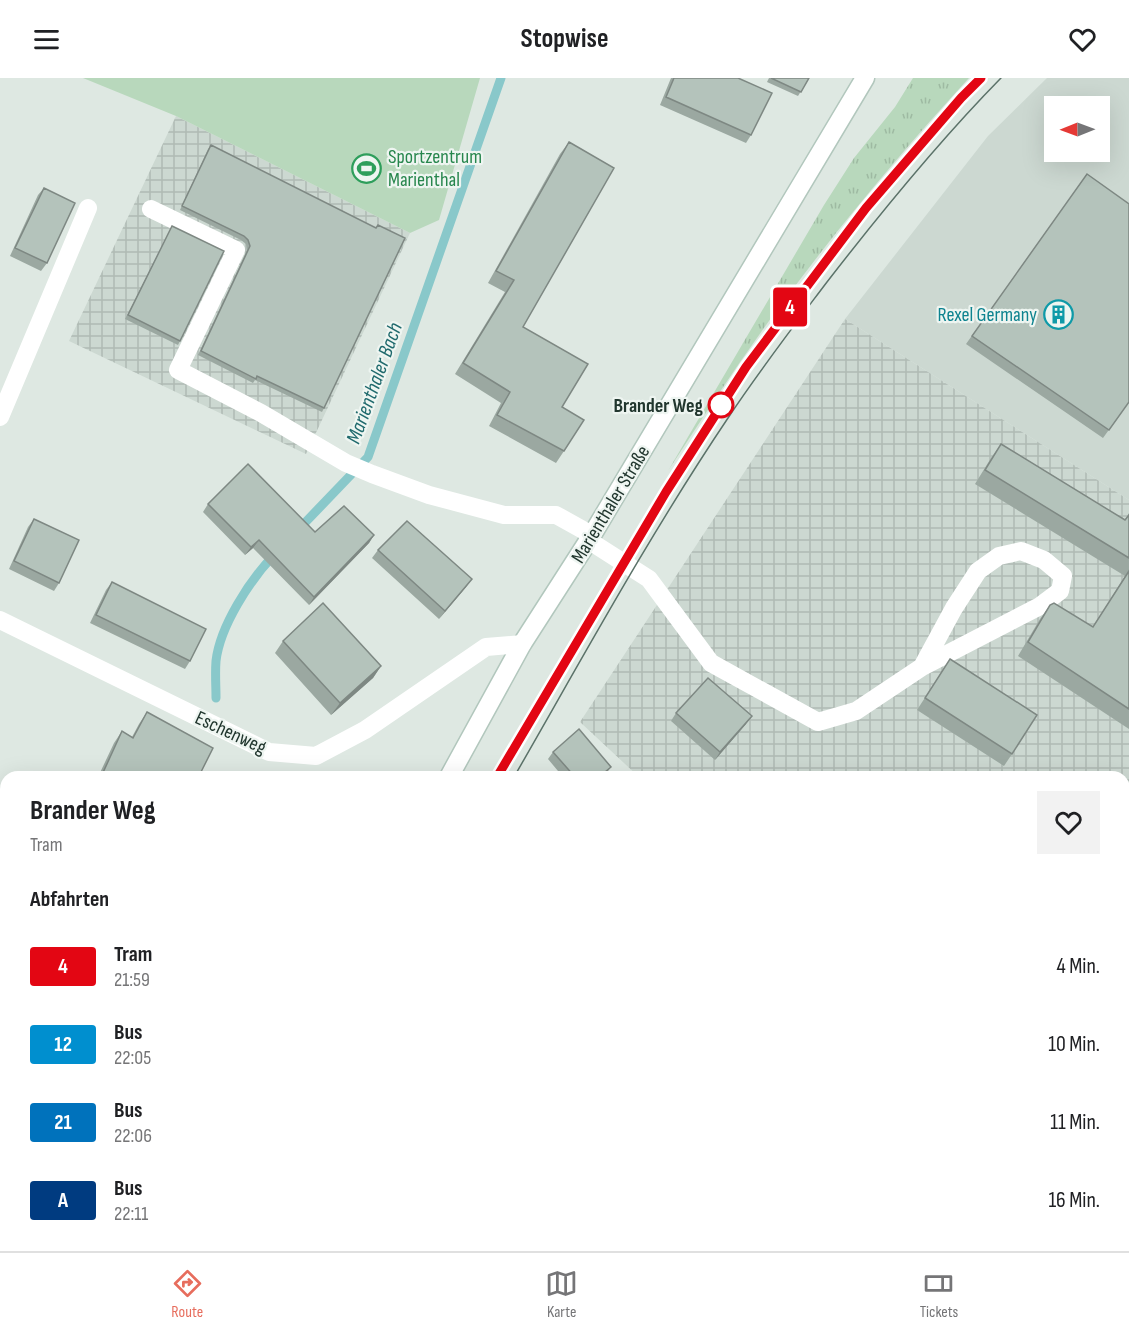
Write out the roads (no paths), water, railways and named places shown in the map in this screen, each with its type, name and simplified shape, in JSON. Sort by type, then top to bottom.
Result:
[{"type":"main road","name":"Marienthaler Straße","points":[[451,771],[522,644],[590,538],[865,78]]},
{"type":"main road","points":[[0,417],[88,208]]},
{"type":"main road","points":[[151,208],[236,250],[178,370],[261,413],[346,463],[372,474],[429,495],[504,515],[556,515],[649,579],[711,663],[818,722],[856,711],[922,667],[1040,606],[1060,591],[1063,576],[1044,560],[1021,551],[999,556],[978,571],[954,608],[922,667]]},
{"type":"main road","name":"Eschenweg","points":[[0,620],[269,752],[316,756],[365,730],[486,647],[522,644]]},
{"type":"waterway","name":"Marienthaler Bach","points":[[298,530],[368,457],[501,78]]},
{"type":"waterway","name":"Marienthaler Bach","points":[[216,698],[216,661],[223,633],[246,590],[274,555]]},
{"type":"tram line","points":[[501,771],[666,492],[746,367],[866,208],[981,78]]},
{"type":"tram line","name":"4","points":[[501,771],[666,492],[746,367],[866,208],[981,78]]},
{"type":"tram line","points":[[517,771],[644,551],[699,462],[752,383],[827,282],[890,203],[955,127],[1001,78]]},
{"type":"place","name":"Sportzentrum Marienthal","points":[[367,168]]},
{"type":"place","name":"Rexel Germany","points":[[1058,314]]},
{"type":"place","name":"Brander Weg","points":[[721,405]]}]
